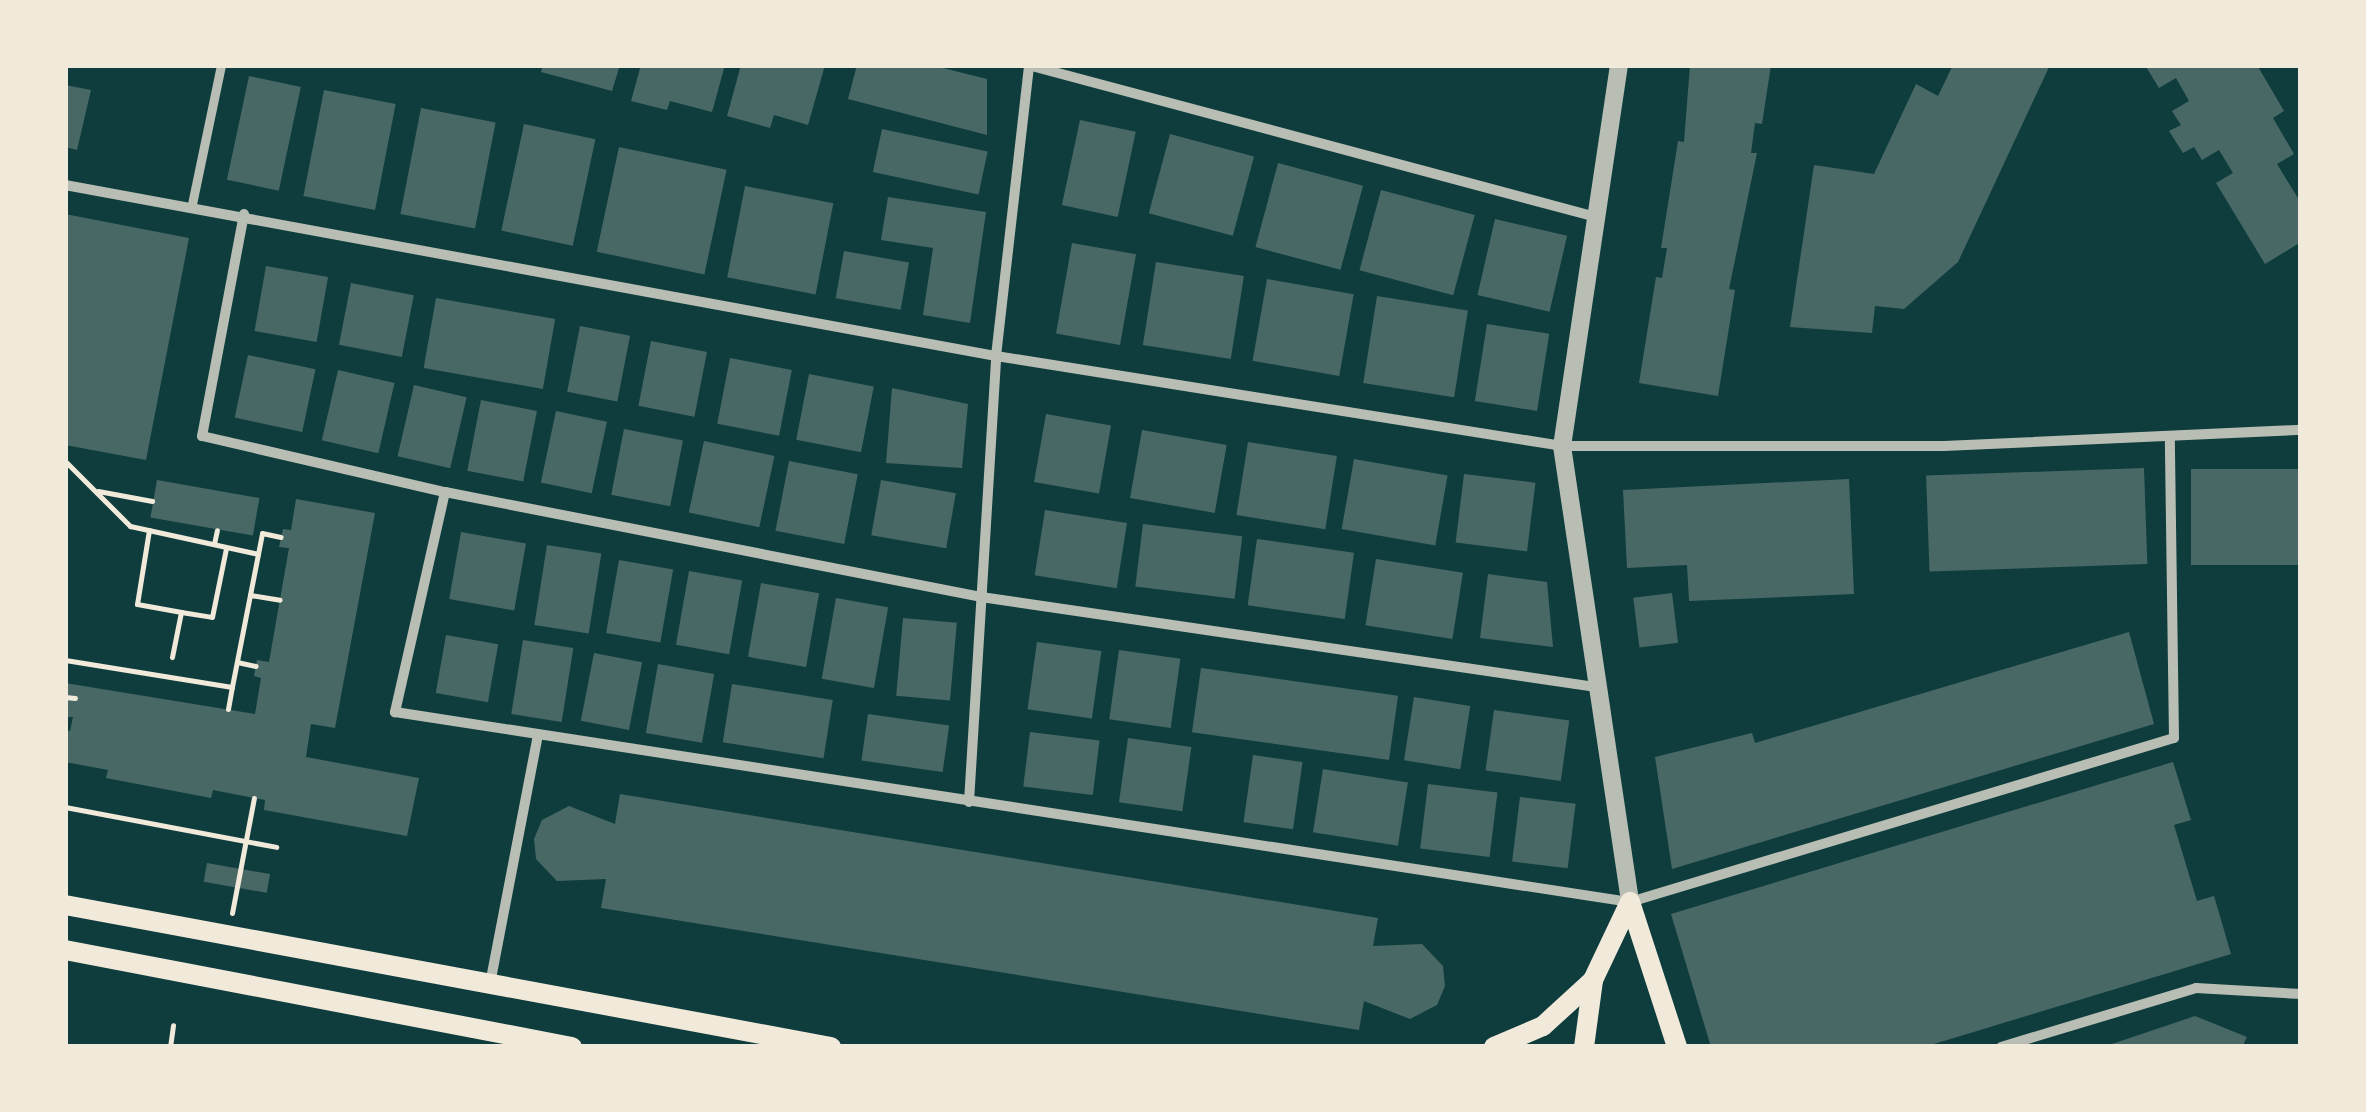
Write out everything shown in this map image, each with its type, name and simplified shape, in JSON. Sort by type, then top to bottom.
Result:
[{"type":"main road","points":[[1584,1047],[1593,980],[1630,902]]},
{"type":"main road","points":[[1630,902],[1677,1047]]},
{"type":"main road","points":[[65,905],[831,1047]]},
{"type":"main road","points":[[65,950],[572,1047]]},
{"type":"main road","points":[[1494,1047],[1542,1026],[1593,980]]},
{"type":"street","points":[[192,204],[221,65]]},
{"type":"street","points":[[969,802],[996,356],[1028,65],[1596,218]]},
{"type":"street","points":[[1619,65],[1562,446],[1630,902]]},
{"type":"street","points":[[65,185],[192,204],[996,356],[1562,446],[1944,446],[2170,439],[2301,430]]},
{"type":"street","points":[[244,214],[202,436],[445,492],[981,597],[1596,687]]},
{"type":"street","points":[[445,492],[395,712],[1630,902],[2174,738],[2170,439]]},
{"type":"street","points":[[490,984],[538,735]]},
{"type":"street","points":[[2000,1047],[2196,988],[2301,994]]},
{"type":"path","points":[[65,461],[130,526],[258,554]]},
{"type":"path","points":[[95,490],[152,501]]},
{"type":"path","points":[[149,530],[136,604],[212,618],[226,547]]},
{"type":"path","points":[[214,544],[217,530]]},
{"type":"path","points":[[228,709],[262,532],[282,537]]},
{"type":"path","points":[[250,595],[280,600]]},
{"type":"path","points":[[172,658],[181,612]]},
{"type":"path","points":[[65,660],[232,687]]},
{"type":"path","points":[[236,662],[256,666]]},
{"type":"path","points":[[65,696],[76,698]]},
{"type":"path","points":[[228,936],[254,798]]},
{"type":"path","points":[[65,806],[276,847]]},
{"type":"path","points":[[170,1047],[173,1025]]},
{"type":"building","points":[[543,65],[620,65],[612,91],[541,72]]},
{"type":"building","points":[[641,65],[725,65],[712,112],[670,101],[667,110],[631,101]]},
{"type":"building","points":[[741,65],[825,65],[808,125],[774,115],[770,128],[727,116]]},
{"type":"building","points":[[857,65],[931,65],[987,79],[987,135],[848,99]]},
{"type":"building","points":[[1690,65],[1771,65],[1762,124],[1755,123],[1751,153],[1757,153],[1729,289],[1735,290],[1718,396],[1639,383],[1656,277],[1662,278],[1667,248],[1661,248],[1678,141],[1684,142]]},
{"type":"building","points":[[1953,65],[2050,65],[1958,262],[1904,309],[1875,306],[1872,333],[1790,327],[1814,165],[1874,174],[1916,84],[1938,96]]},
{"type":"building","points":[[2145,65],[2257,65],[2284,111],[2273,118],[2294,154],[2277,164],[2301,203],[2301,242],[2265,264],[2216,183],[2233,173],[2219,150],[2202,160],[2194,147],[2183,153],[2169,131],[2181,125],[2172,111],[2189,101],[2176,78],[2159,88]]},
{"type":"building","points":[[249,76],[301,87],[279,191],[227,180]]},
{"type":"building","points":[[65,85],[91,90],[77,150],[65,147]]},
{"type":"building","points":[[324,90],[396,104],[375,210],[303,196]]},
{"type":"building","points":[[421,108],[496,123],[475,229],[400,214]]},
{"type":"building","points":[[1080,120],[1136,132],[1118,217],[1062,205]]},
{"type":"building","points":[[524,124],[595,139],[573,246],[501,231]]},
{"type":"building","points":[[882,129],[988,151],[978,194],[873,172]]},
{"type":"building","points":[[1170,134],[1254,157],[1233,236],[1149,213]]},
{"type":"building","points":[[619,147],[727,170],[704,275],[597,252]]},
{"type":"building","points":[[1278,163],[1363,186],[1340,270],[1255,247]]},
{"type":"building","points":[[745,186],[833,203],[816,294],[727,277]]},
{"type":"building","points":[[1381,190],[1475,215],[1453,295],[1360,270]]},
{"type":"building","points":[[888,197],[986,212],[970,323],[923,315],[933,248],[881,240]]},
{"type":"building","points":[[65,214],[189,238],[146,460],[65,445]]},
{"type":"building","points":[[1495,219],[1567,236],[1550,312],[1477,295]]},
{"type":"building","points":[[1072,243],[1136,254],[1120,345],[1056,334]]},
{"type":"building","points":[[844,251],[909,262],[901,310],[836,298]]},
{"type":"building","points":[[1156,262],[1244,276],[1231,359],[1143,345]]},
{"type":"building","points":[[266,266],[328,277],[317,342],[255,331]]},
{"type":"building","points":[[1267,279],[1354,294],[1339,376],[1253,361]]},
{"type":"building","points":[[351,283],[414,295],[402,357],[339,345]]},
{"type":"building","points":[[1377,296],[1468,310],[1454,397],[1363,383]]},
{"type":"building","points":[[436,298],[555,319],[543,389],[424,368]]},
{"type":"building","points":[[1487,324],[1549,334],[1537,411],[1475,401]]},
{"type":"building","points":[[580,326],[630,336],[617,402],[567,392]]},
{"type":"building","points":[[651,341],[707,352],[694,417],[638,406]]},
{"type":"building","points":[[248,355],[315,369],[302,432],[235,418]]},
{"type":"building","points":[[730,358],[792,370],[779,436],[717,424]]},
{"type":"building","points":[[338,370],[395,383],[378,453],[322,440]]},
{"type":"building","points":[[809,374],[874,387],[861,452],[796,440]]},
{"type":"building","points":[[414,385],[467,397],[450,468],[398,456]]},
{"type":"building","points":[[892,388],[968,404],[962,468],[886,463]]},
{"type":"building","points":[[481,400],[537,411],[523,482],[467,471]]},
{"type":"building","points":[[556,411],[607,422],[592,493],[541,482]]},
{"type":"building","points":[[1046,414],[1111,425],[1099,493],[1034,482]]},
{"type":"building","points":[[624,429],[683,440],[670,506],[611,495]]},
{"type":"building","points":[[1142,430],[1227,445],[1215,513],[1130,498]]},
{"type":"building","points":[[704,441],[774,456],[759,527],[689,512]]},
{"type":"building","points":[[1248,442],[1337,456],[1325,529],[1236,515]]},
{"type":"building","points":[[1354,459],[1448,475],[1435,545],[1342,529]]},
{"type":"building","points":[[789,461],[858,474],[844,544],[775,531]]},
{"type":"building","points":[[2144,468],[2147,564],[1929,572],[1926,476]]},
{"type":"building","points":[[2191,469],[2301,469],[2301,565],[2191,565]]},
{"type":"building","points":[[1464,474],[1535,483],[1527,551],[1456,542]]},
{"type":"building","points":[[1849,479],[1854,594],[1689,601],[1687,565],[1627,568],[1623,490]]},
{"type":"building","points":[[157,480],[259,498],[253,535],[150,517]]},
{"type":"building","points":[[881,480],[956,493],[946,548],[871,535]]},
{"type":"building","points":[[296,499],[375,513],[335,728],[311,724],[306,757],[419,778],[407,836],[264,810],[265,800],[213,790],[211,798],[106,778],[108,770],[65,762],[65,730],[70,731],[73,717],[65,717],[65,683],[255,714],[261,678],[254,676],[257,660],[269,662],[289,548],[279,547],[283,529],[291,530]]},
{"type":"building","points":[[1045,510],[1127,523],[1117,588],[1035,575]]},
{"type":"building","points":[[1143,524],[1242,536],[1235,599],[1135,587]]},
{"type":"building","points":[[461,532],[526,543],[514,610],[449,599]]},
{"type":"building","points":[[1257,539],[1354,553],[1345,619],[1248,605]]},
{"type":"building","points":[[547,545],[601,554],[589,634],[534,625]]},
{"type":"building","points":[[1376,559],[1463,573],[1452,639],[1366,625]]},
{"type":"building","points":[[619,560],[673,570],[660,642],[606,633]]},
{"type":"building","points":[[689,571],[742,580],[729,654],[676,645]]},
{"type":"building","points":[[1488,574],[1547,582],[1553,647],[1480,638]]},
{"type":"building","points":[[761,583],[819,593],[806,667],[748,657]]},
{"type":"building","points":[[1672,593],[1678,643],[1639,647],[1633,598]]},
{"type":"building","points":[[836,598],[888,607],[874,688],[822,679]]},
{"type":"building","points":[[903,618],[957,623],[950,700],[896,696]]},
{"type":"building","points":[[2129,632],[2154,724],[1672,869],[1655,757],[1752,733],[1755,743]]},
{"type":"building","points":[[446,635],[498,644],[488,702],[436,693]]},
{"type":"building","points":[[523,640],[573,648],[562,722],[511,714]]},
{"type":"building","points":[[1037,642],[1101,651],[1092,718],[1028,709]]},
{"type":"building","points":[[1119,650],[1180,659],[1171,728],[1109,719]]},
{"type":"building","points":[[594,653],[642,662],[629,730],[581,721]]},
{"type":"building","points":[[658,664],[714,674],[702,743],[646,733]]},
{"type":"building","points":[[1201,668],[1398,696],[1389,760],[1192,732]]},
{"type":"building","points":[[732,684],[833,700],[824,758],[723,742]]},
{"type":"building","points":[[1414,697],[1470,706],[1460,769],[1404,760]]},
{"type":"building","points":[[1494,710],[1569,721],[1561,781],[1486,770]]},
{"type":"building","points":[[868,714],[949,725],[943,772],[861,761]]},
{"type":"building","points":[[1030,732],[1099,741],[1093,795],[1023,787]]},
{"type":"building","points":[[1128,738],[1191,747],[1182,811],[1119,802]]},
{"type":"building","points":[[1253,755],[1303,762],[1293,829],[1244,822]]},
{"type":"building","points":[[2173,762],[2191,820],[2174,825],[2197,901],[2214,896],[2231,954],[1924,1047],[1711,1047],[1671,914]]},
{"type":"building","points":[[1323,769],[1408,782],[1398,846],[1313,832]]},
{"type":"building","points":[[1428,784],[1497,793],[1490,857],[1420,849]]},
{"type":"building","points":[[620,794],[1378,918],[1373,946],[1422,944],[1443,966],[1445,986],[1437,1005],[1410,1019],[1364,1001],[1359,1030],[601,908],[606,879],[557,881],[536,859],[534,839],[542,820],[569,806],[615,824]]},
{"type":"building","points":[[1520,797],[1576,804],[1568,868],[1512,862]]},
{"type":"building","points":[[207,863],[270,874],[267,893],[204,882]]},
{"type":"building","points":[[2195,1016],[2247,1037],[2242,1047],[2103,1047]]}]
